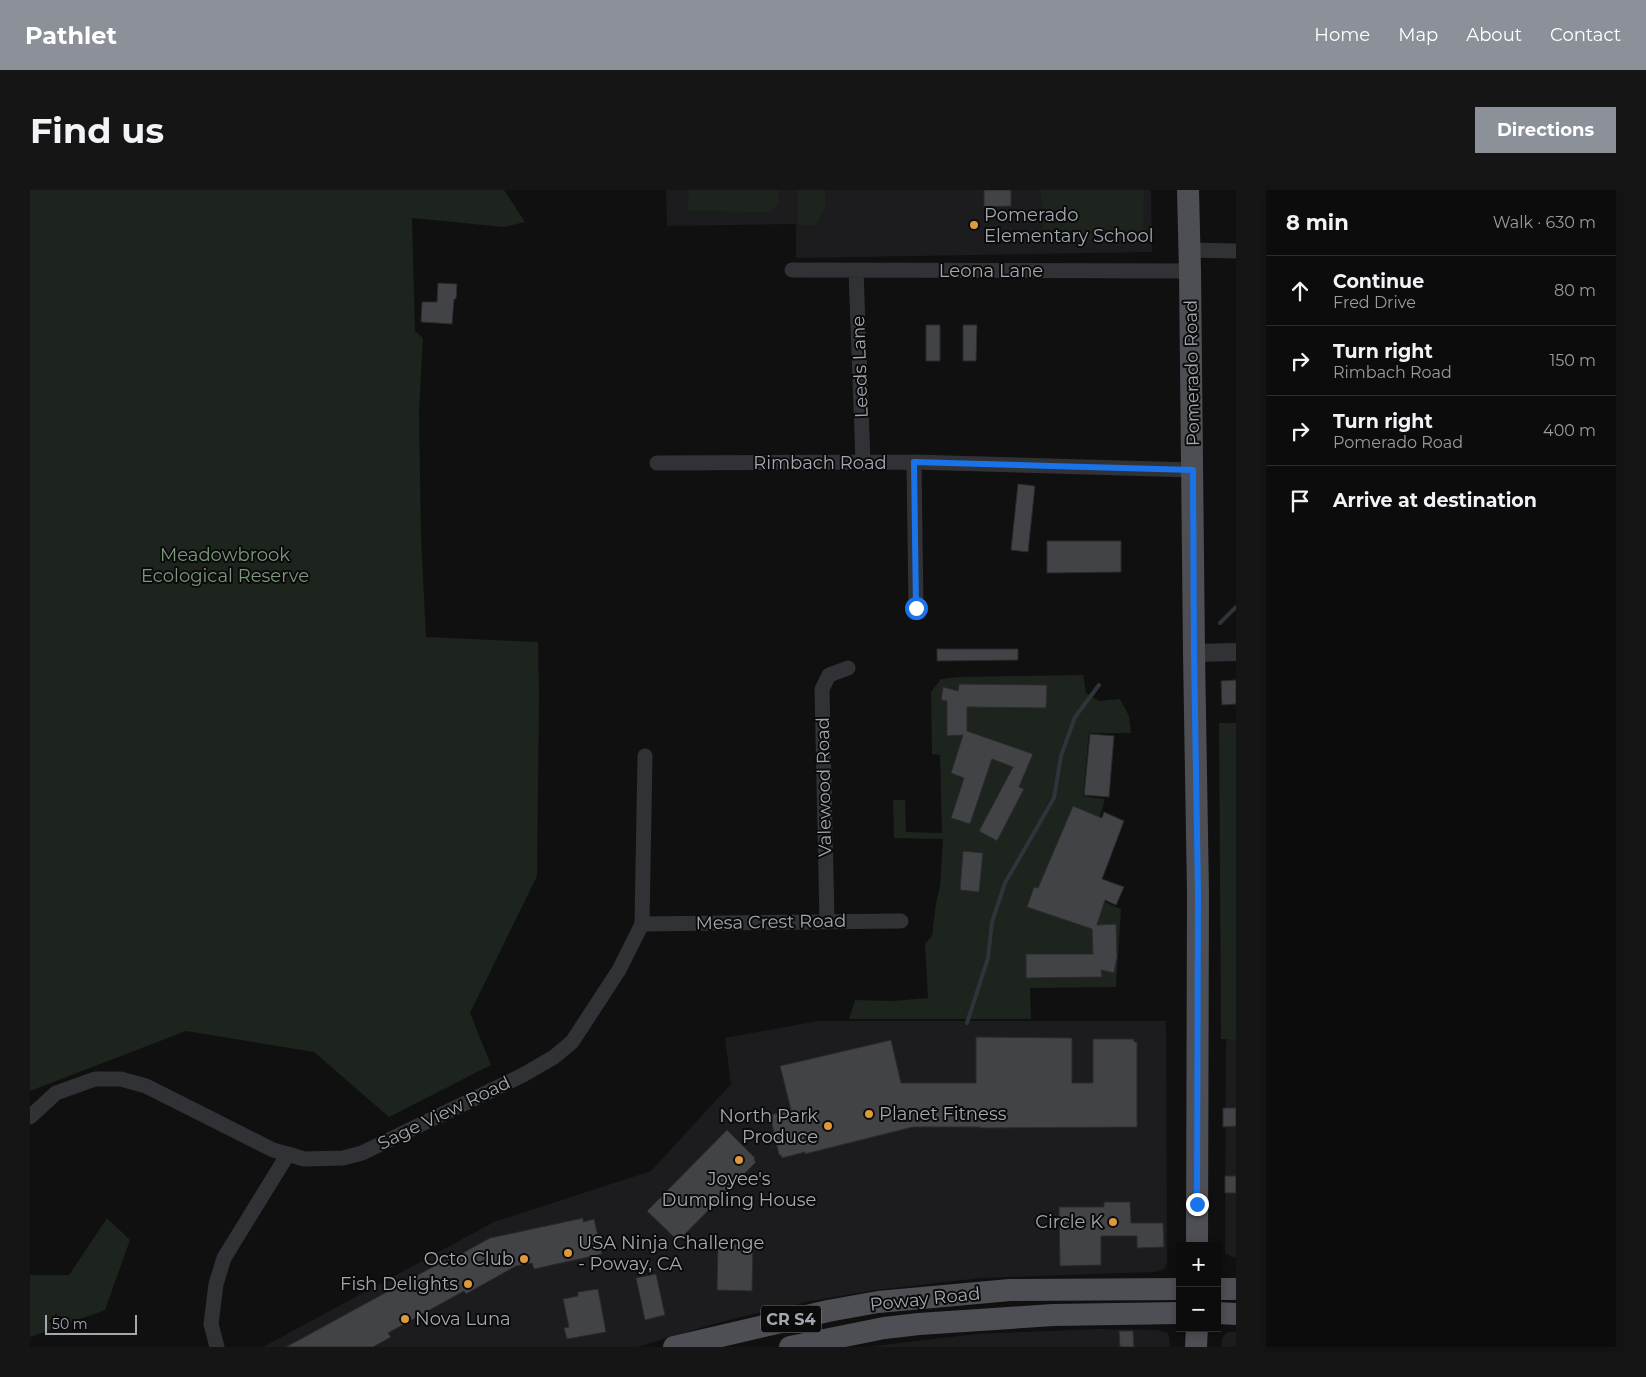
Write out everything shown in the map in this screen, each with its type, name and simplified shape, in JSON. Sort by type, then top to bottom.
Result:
[{"type":"main road","name":"Pomerado Road","points":[[1188,190],[1198,892],[1197,1242]]},
{"type":"main road","name":"Poway Road","points":[[674,1347],[828,1311],[878,1302],[1010,1290],[1176,1289]]},
{"type":"main road","points":[[1221,1289],[1236,1289]]},
{"type":"main road","name":"Poway Road","points":[[790,1347],[884,1328],[966,1320],[1053,1315],[1176,1314]]},
{"type":"main road","points":[[1221,1314],[1236,1314]]},
{"type":"main road","points":[[1196,1332],[1196,1347]]},
{"type":"street","name":"Leona Lane","points":[[792,270],[856,271],[1190,260],[1236,251]]},
{"type":"street","name":"Leeds Lane","points":[[856,271],[863,463]]},
{"type":"street","name":"Rimbach Road","points":[[657,463],[914,462],[1193,470]]},
{"type":"street","points":[[914,462],[916,608]]},
{"type":"street","points":[[1194,653],[1236,652]]},
{"type":"street","name":"Valewood Road","points":[[827,921],[822,690],[829,675],[848,668]]},
{"type":"street","name":"Sage View Road","points":[[30,1117],[56,1093],[96,1079],[121,1079],[146,1086],[273,1150],[304,1159],[343,1158],[362,1153],[523,1075],[554,1057],[572,1042],[578,1034],[619,970],[642,924],[645,756]]},
{"type":"street","name":"Mesa Crest Road","points":[[642,924],[901,921]]},
{"type":"street","points":[[217,1347],[211,1324],[216,1284],[224,1258],[288,1154]]},
{"type":"shaded area","name":"Pomerado Elementary School","points":[[666,190],[1151,190],[1152,252],[796,258],[796,224],[667,226]]},
{"type":"shaded area","points":[[818,1021],[1166,1021],[1167,1263],[1165,1267],[1156,1272],[980,1278],[876,1290],[769,1310],[717,1323],[637,1347],[263,1347],[494,1222],[651,1171],[731,1084],[725,1038]]},
{"type":"shaded area","points":[[1226,1039],[1236,1039],[1236,1258],[1225,1254]]},
{"type":"shaded area","points":[[1099,1329],[1157,1330],[1167,1333],[1170,1347],[866,1347],[976,1334]]},
{"type":"shaded area","points":[[1227,1332],[1236,1332],[1236,1347],[1222,1347],[1222,1338]]},
{"type":"green space","name":"Meadowbrook Ecological Reserve","points":[[30,190],[504,190],[525,222],[504,227],[412,218],[415,331],[423,338],[419,412],[421,536],[426,637],[538,642],[537,876],[470,1013],[491,1065],[389,1117],[314,1052],[186,1031],[30,1091]]},
{"type":"green space","points":[[689,190],[778,190],[778,204],[770,212],[687,211]]},
{"type":"green space","points":[[798,190],[825,190],[826,209],[815,225],[798,225]]},
{"type":"green space","points":[[1041,190],[1144,190],[1143,242],[1043,238]]},
{"type":"green space","points":[[1083,675],[1086,693],[1099,701],[1120,699],[1129,716],[1131,733],[1089,733],[1083,796],[1105,799],[1070,887],[1121,909],[1116,987],[1030,988],[1031,1019],[849,1019],[855,1000],[892,1001],[928,998],[925,944],[932,936],[940,886],[943,839],[894,838],[893,800],[905,800],[906,832],[942,833],[940,755],[932,754],[931,692],[941,679]]},
{"type":"green space","points":[[1219,723],[1236,723],[1236,1039],[1221,1039]]},
{"type":"green space","points":[[107,1218],[130,1240],[105,1310],[30,1337],[30,1275],[69,1275]]},
{"type":"building","points":[[984,190],[1011,190],[1011,206],[984,207]]},
{"type":"building","points":[[438,283],[457,284],[452,324],[421,322],[422,302],[437,302]]},
{"type":"building","points":[[926,325],[940,325],[940,361],[926,361]]},
{"type":"building","points":[[963,325],[977,325],[976,361],[963,361]]},
{"type":"building","points":[[1018,484],[1035,486],[1028,552],[1011,550]]},
{"type":"building","points":[[1047,541],[1121,541],[1121,572],[1047,573]]},
{"type":"building","points":[[937,649],[1018,649],[1018,660],[937,661]]},
{"type":"building","points":[[1236,680],[1236,704],[1222,705],[1221,681]]},
{"type":"building","points":[[959,684],[1047,685],[1046,708],[967,707],[967,731],[1033,754],[1019,787],[1024,789],[997,841],[979,831],[1013,767],[992,759],[970,824],[951,818],[964,778],[951,773],[963,735],[947,736],[947,701],[941,700],[943,687],[958,691]]},
{"type":"building","points":[[1090,734],[1114,736],[1109,797],[1084,795]]},
{"type":"building","points":[[1073,806],[1102,818],[1104,812],[1124,821],[1102,879],[1124,887],[1116,905],[1105,900],[1097,925],[1116,924],[1117,957],[1114,973],[1101,970],[1102,977],[1026,978],[1026,954],[1093,954],[1092,929],[1027,907],[1034,887],[1038,888]]},
{"type":"building","points":[[963,851],[983,853],[979,892],[960,890]]},
{"type":"building","points":[[976,1037],[1072,1038],[1072,1083],[1093,1083],[1093,1039],[1134,1039],[1134,1042],[1137,1042],[1137,1127],[913,1127],[805,1154],[805,1152],[782,1158],[779,1155],[770,1115],[791,1110],[780,1066],[891,1040],[901,1083],[976,1083]]},
{"type":"building","points":[[1223,1108],[1236,1108],[1236,1126],[1223,1127]]},
{"type":"building","points":[[727,1130],[755,1158],[756,1162],[679,1240],[677,1237],[676,1239],[647,1211]]},
{"type":"building","points":[[1225,1176],[1236,1176],[1236,1193],[1225,1193]]},
{"type":"building","points":[[1104,1202],[1130,1202],[1131,1223],[1163,1223],[1164,1247],[1137,1248],[1137,1236],[1101,1236],[1101,1265],[1060,1266],[1059,1207],[1104,1207]]},
{"type":"building","points":[[583,1218],[583,1222],[594,1219],[602,1254],[534,1269],[532,1263],[516,1266],[466,1294],[464,1291],[388,1333],[391,1337],[373,1347],[286,1347],[449,1258],[450,1260],[490,1238]]},
{"type":"building","points":[[718,1244],[753,1245],[752,1291],[717,1290]]},
{"type":"building","points":[[656,1274],[665,1315],[645,1320],[636,1278]]},
{"type":"building","points":[[598,1289],[606,1332],[567,1339],[564,1328],[569,1327],[563,1299],[578,1296],[578,1292]]},
{"type":"building","points":[[1119,1331],[1133,1331],[1134,1347],[1120,1347]]},
{"type":"waterway","points":[[1220,623],[1236,607]]},
{"type":"waterway","points":[[967,1023],[988,958],[992,922],[1005,883],[1054,798],[1061,756],[1075,717],[1099,685]]},
{"type":"place","name":"Pomerado Elementary School","points":[[974,225]]},
{"type":"place","name":"Planet Fitness","points":[[869,1114]]},
{"type":"place","name":"North Park Produce","points":[[828,1126]]},
{"type":"place","name":"Joyee's Dumpling House","points":[[739,1160]]},
{"type":"place","name":"Circle K","points":[[1113,1222]]},
{"type":"place","name":"USA Ninja Challenge - Poway, CA","points":[[568,1253]]},
{"type":"place","name":"Octo Club","points":[[524,1259]]},
{"type":"place","name":"Fish Delights","points":[[468,1284]]},
{"type":"place","name":"Nova Luna","points":[[405,1319]]},
{"type":"route","points":[[916,608],[914,462],[1193,470],[1198,892],[1197,1204]]}]
